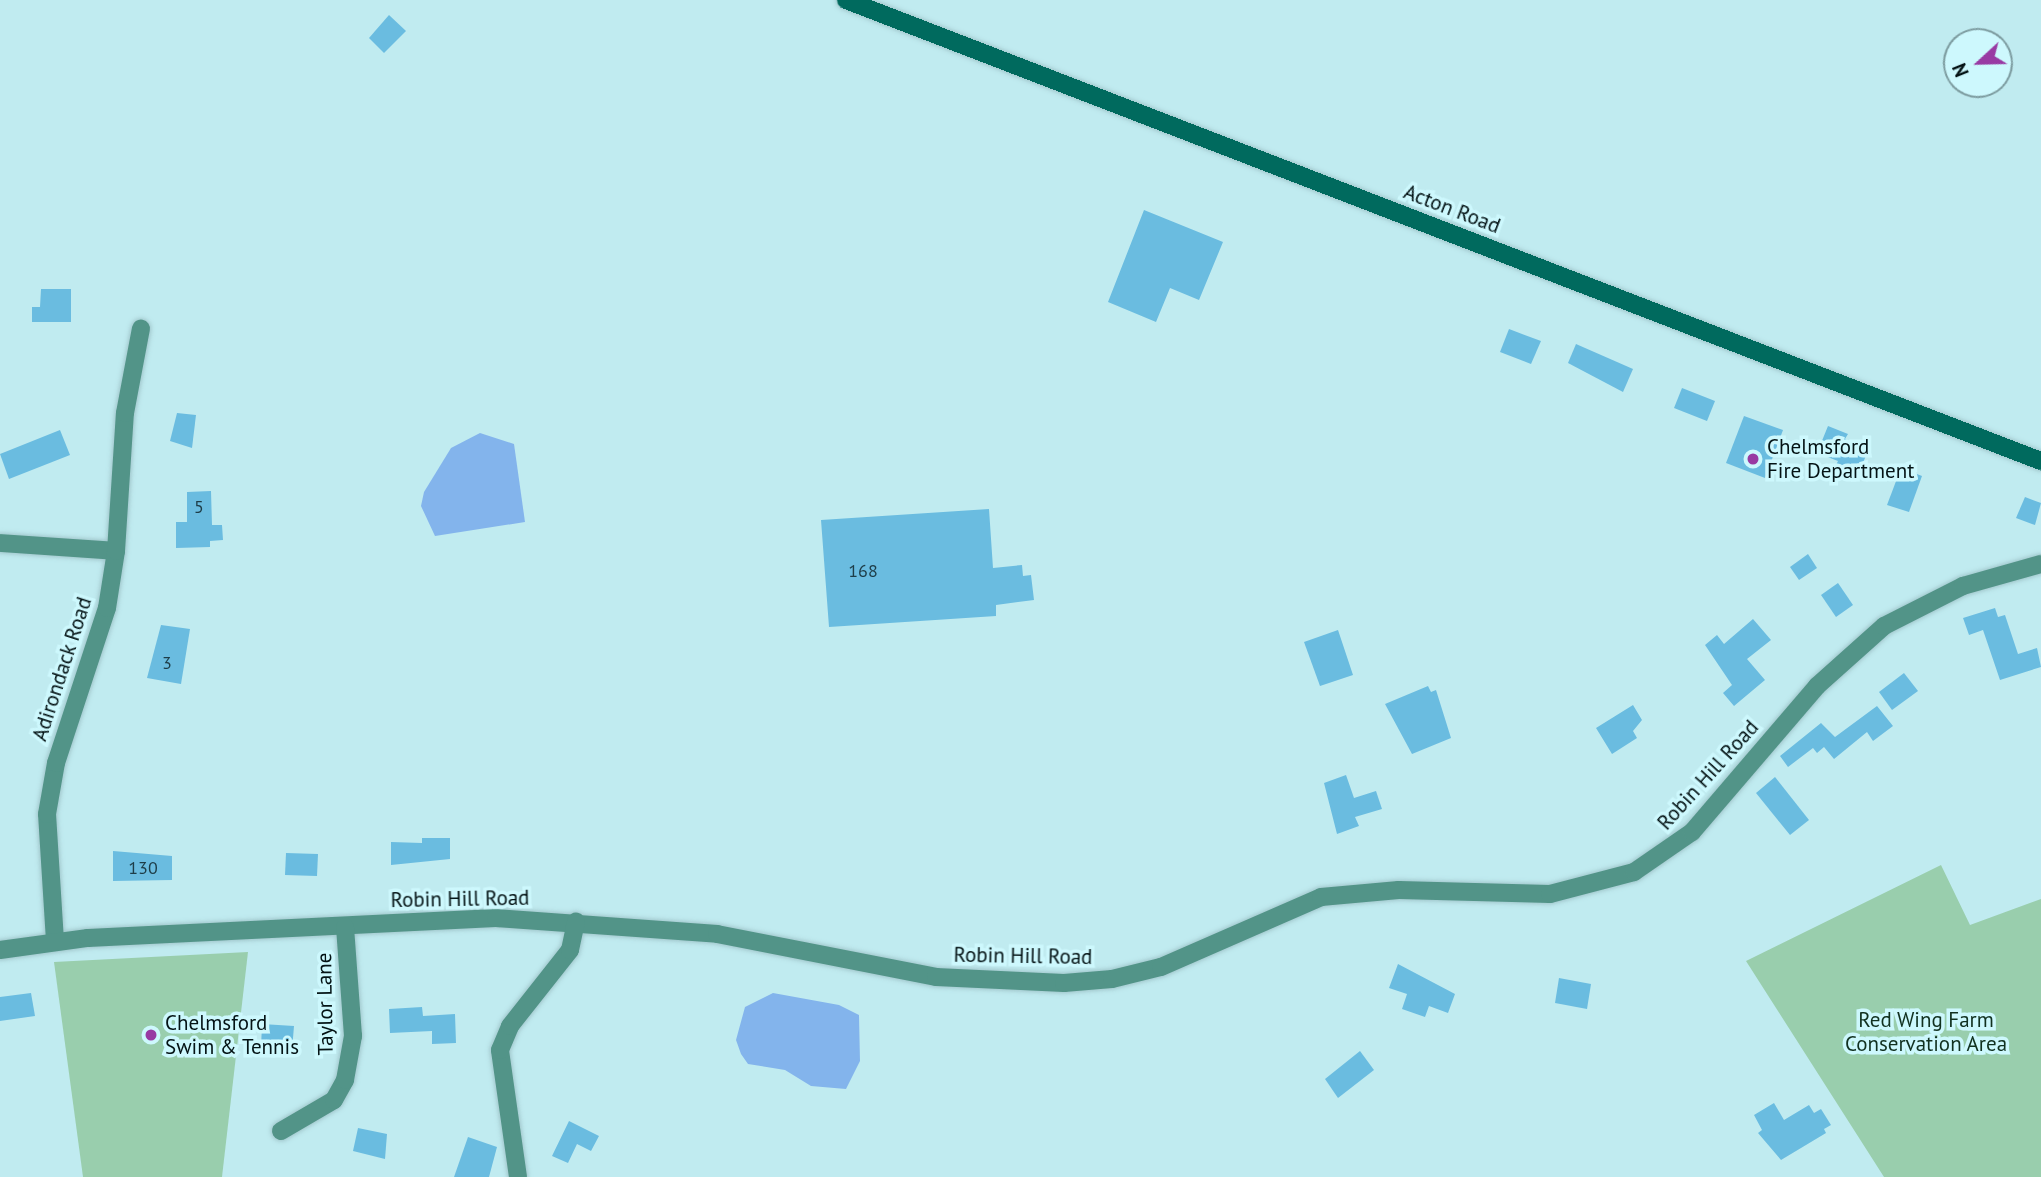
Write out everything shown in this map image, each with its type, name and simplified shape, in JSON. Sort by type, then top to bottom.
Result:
[{"type":"main road","name":"Acton Road","points":[[846,0],[2041,461]]},
{"type":"street","name":"Adirondack Road","points":[[55,941],[45,836],[51,788],[101,634],[117,551],[125,414],[141,328]]},
{"type":"street","points":[[0,542],[117,551]]},
{"type":"street","name":"Robin Hill Road","points":[[0,950],[55,941],[461,919],[576,922],[717,934],[936,977],[1063,984],[1161,967],[1285,909],[1343,893],[1527,895],[1604,884],[1653,862],[1692,831],[1817,686],[1884,626],[1964,586],[2041,564]]},
{"type":"street","points":[[518,1177],[500,1050],[510,1026],[570,950],[576,922]]},
{"type":"street","name":"Taylor Lane","points":[[281,1131],[334,1100],[345,1080],[353,1025],[345,927]]},
{"type":"green space","name":"Red Wing Farm Conservation Area","points":[[1941,865],[1970,925],[2041,899],[2041,1177],[1884,1177],[1746,961]]},
{"type":"green space","name":"Chelmsford Swim & Tennis","points":[[248,952],[222,1177],[83,1177],[54,962]]},
{"type":"water","points":[[480,433],[514,444],[525,522],[435,536],[421,506],[424,492],[451,448]]},
{"type":"water","points":[[773,993],[839,1005],[859,1015],[860,1061],[846,1089],[811,1086],[785,1070],[748,1064],[736,1040],[745,1007]]},
{"type":"building","points":[[389,15],[406,31],[384,53],[369,38]]},
{"type":"building","points":[[1144,210],[1223,242],[1199,300],[1170,288],[1156,322],[1108,302]]},
{"type":"building","points":[[41,289],[71,289],[71,322],[32,322],[32,307],[40,307]]},
{"type":"building","points":[[1509,329],[1541,341],[1531,364],[1500,352]]},
{"type":"building","points":[[1576,344],[1633,369],[1623,392],[1568,363]]},
{"type":"building","points":[[1682,388],[1715,401],[1707,421],[1674,408]]},
{"type":"building","points":[[177,413],[196,415],[192,448],[170,441]]},
{"type":"building","points":[[1744,416],[1783,430],[1765,478],[1726,463]]},
{"type":"building","points":[[1828,426],[1848,434],[1845,439],[1867,453],[1857,478],[1834,469],[1838,461],[1817,453]]},
{"type":"building","points":[[60,430],[70,455],[9,479],[0,454]]},
{"type":"building","points":[[1901,468],[1922,476],[1909,512],[1887,505]]},
{"type":"building","points":[[211,491],[212,525],[222,525],[223,540],[210,541],[210,547],[176,548],[176,522],[187,522],[187,492]]},
{"type":"building","points":[[2025,497],[2041,503],[2035,525],[2016,518]]},
{"type":"building","points":[[989,509],[993,568],[1022,565],[1023,576],[1031,575],[1034,600],[996,605],[996,616],[829,627],[821,520]]},
{"type":"building","points":[[1808,554],[1817,568],[1799,580],[1790,567]]},
{"type":"building","points":[[1838,583],[1853,605],[1836,617],[1821,595]]},
{"type":"building","points":[[1995,608],[1998,617],[2005,615],[2018,654],[2037,648],[2041,667],[2000,680],[1983,630],[1969,635],[1963,618]]},
{"type":"building","points":[[1753,619],[1771,640],[1747,659],[1765,680],[1734,706],[1723,693],[1732,685],[1705,645],[1717,635],[1724,644]]},
{"type":"building","points":[[161,625],[190,629],[181,684],[147,678]]},
{"type":"building","points":[[1338,630],[1353,675],[1320,686],[1304,642]]},
{"type":"building","points":[[1904,673],[1918,691],[1892,710],[1879,692]]},
{"type":"building","points":[[1428,686],[1431,692],[1436,690],[1451,738],[1412,754],[1385,704]]},
{"type":"building","points":[[1633,705],[1642,720],[1633,731],[1637,738],[1612,754],[1596,728]]},
{"type":"building","points":[[1877,706],[1893,726],[1873,741],[1867,732],[1834,759],[1824,747],[1817,753],[1813,748],[1788,767],[1780,756],[1821,723],[1835,737]]},
{"type":"building","points":[[1346,775],[1354,798],[1376,791],[1382,809],[1355,817],[1359,826],[1337,834],[1324,783]]},
{"type":"building","points":[[1775,777],[1809,820],[1790,835],[1756,793]]},
{"type":"building","points":[[422,838],[450,838],[450,859],[391,865],[391,842],[422,843]]},
{"type":"building","points":[[113,851],[172,856],[172,880],[113,881]]},
{"type":"building","points":[[286,853],[318,854],[317,876],[285,875]]},
{"type":"building","points":[[1398,964],[1455,994],[1448,1013],[1429,1006],[1425,1017],[1402,1009],[1407,994],[1389,988]]},
{"type":"building","points":[[1559,978],[1591,984],[1587,1009],[1555,1003]]},
{"type":"building","points":[[31,993],[35,1016],[0,1021],[0,997]]},
{"type":"building","points":[[422,1007],[423,1016],[455,1014],[456,1043],[432,1044],[432,1031],[390,1033],[389,1009]]},
{"type":"building","points":[[262,1024],[294,1026],[292,1050],[261,1048]]},
{"type":"building","points":[[1360,1051],[1374,1070],[1338,1098],[1325,1079]]},
{"type":"building","points":[[1774,1103],[1784,1120],[1809,1105],[1814,1113],[1821,1109],[1831,1125],[1824,1129],[1826,1133],[1781,1160],[1758,1133],[1762,1130],[1754,1115]]},
{"type":"building","points":[[569,1121],[599,1136],[591,1151],[577,1144],[568,1163],[552,1156]]},
{"type":"building","points":[[358,1128],[387,1134],[385,1159],[353,1151]]},
{"type":"building","points":[[468,1137],[497,1147],[489,1177],[454,1177]]},
{"type":"place","name":"Chelmsford Fire Department","points":[[1753,459]]},
{"type":"place","name":"Chelmsford Swim & Tennis","points":[[151,1035]]}]
